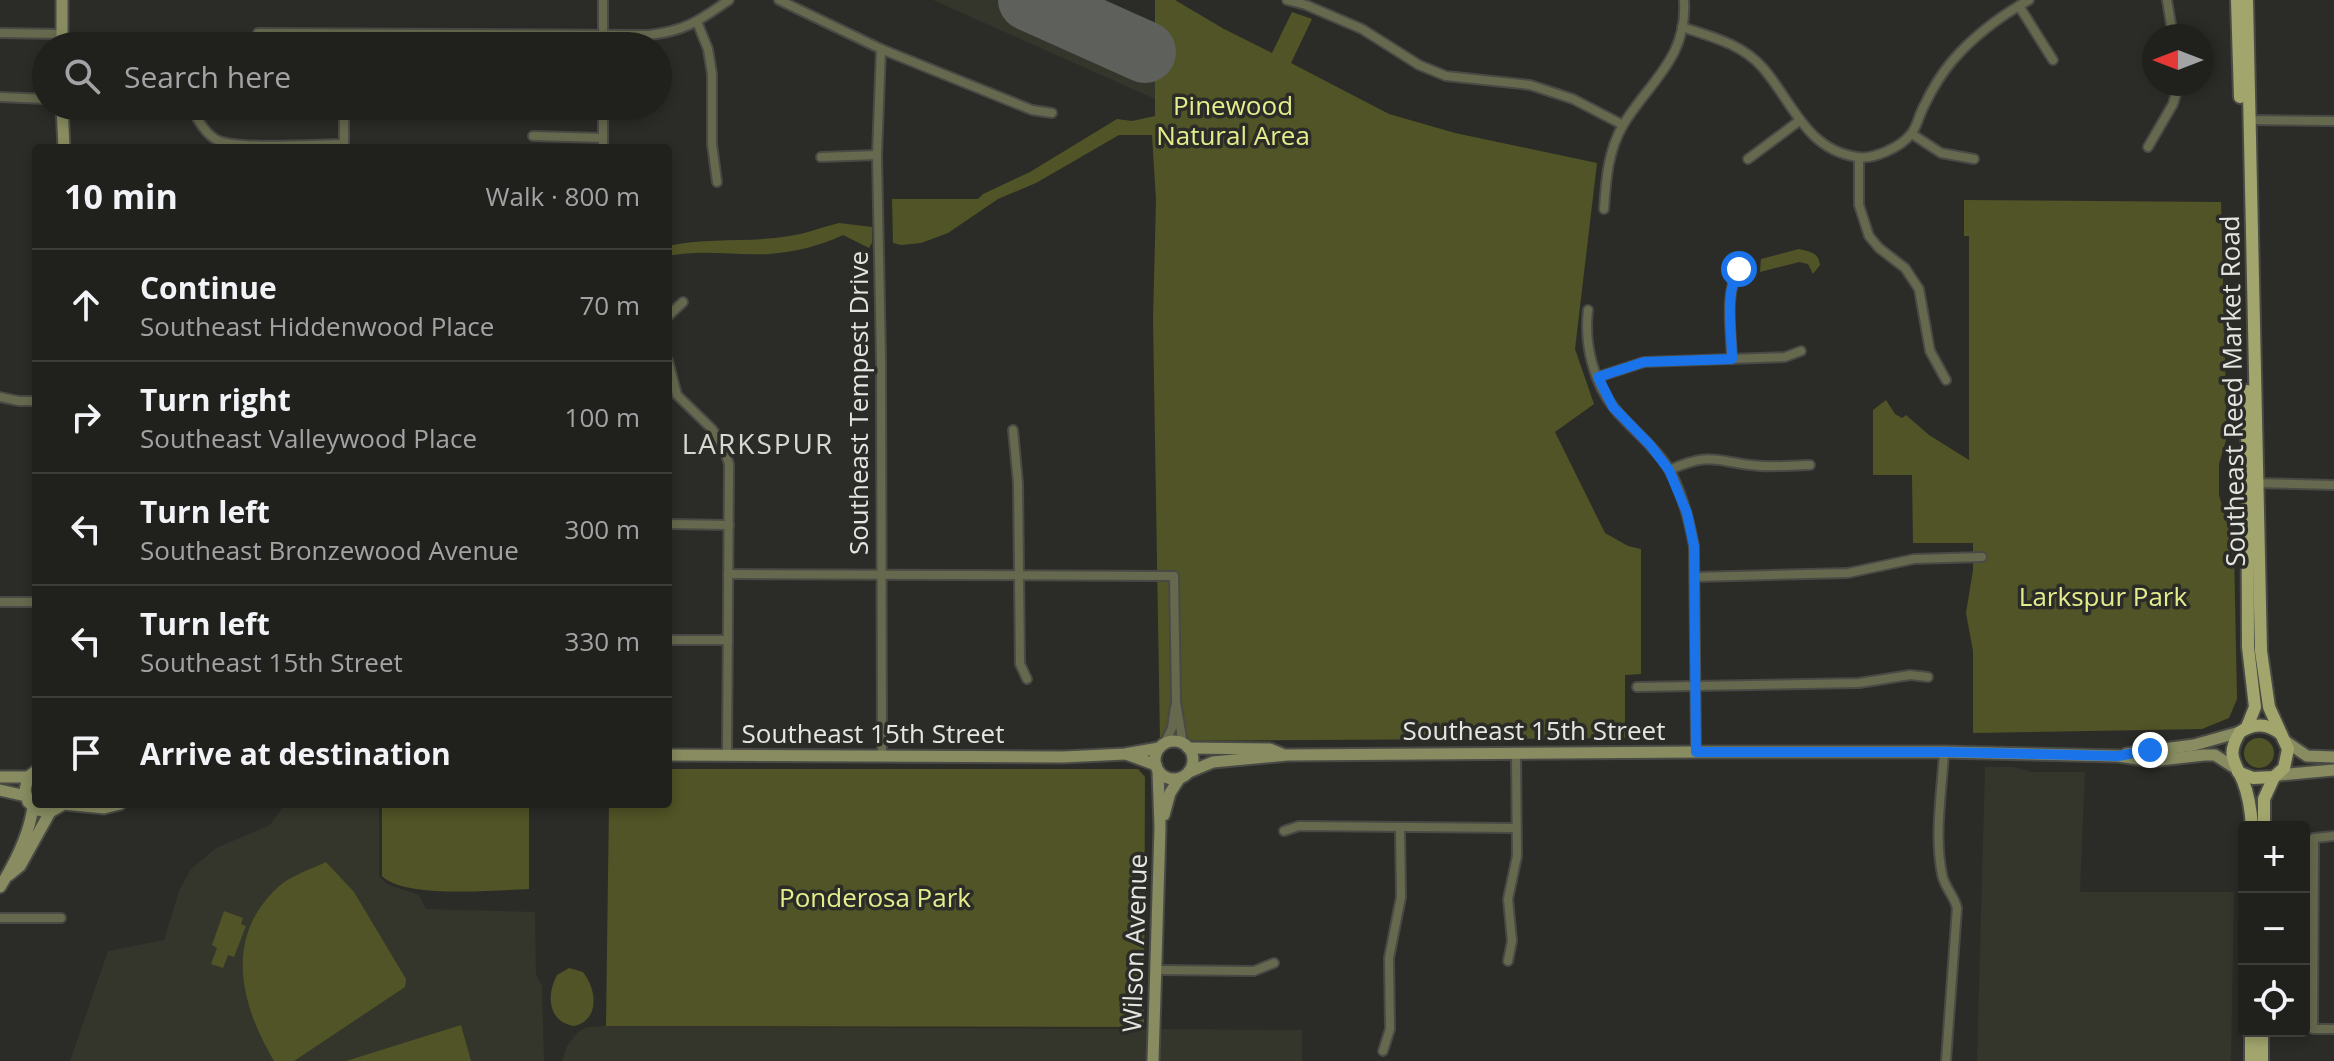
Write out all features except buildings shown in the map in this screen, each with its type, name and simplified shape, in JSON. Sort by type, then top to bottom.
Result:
[{"type":"main road","points":[[62,0],[62,32]]},
{"type":"main road","name":"Southeast Reed Market Road","points":[[2237,0],[2261,651],[2269,707],[2283,738],[2287,760],[2264,799],[2264,821]]},
{"type":"main road","name":"Southeast Reed Market Road","points":[[2247,0],[2254,483],[2248,647],[2255,707],[2232,755],[2249,799],[2251,821]]},
{"type":"main road","points":[[63,120],[64,144]]},
{"type":"main road","name":"Southeast 15th Street","points":[[2118,756],[2194,745],[2266,725],[2307,756],[2334,757]]},
{"type":"main road","points":[[1171,741],[1186,746],[1193,760],[1184,775],[1167,778],[1157,768],[1156,754],[1171,741]]},
{"type":"main road","name":"Southeast 15th Street","points":[[672,755],[882,757],[1125,754],[1162,746]]},
{"type":"main road","name":"Southeast 15th Street","points":[[1186,746],[1270,749],[1287,755]]},
{"type":"main road","name":"Southeast 15th Street","points":[[1184,775],[1213,762],[1287,755],[1696,752],[1944,752],[2118,756],[2151,761],[2215,755],[2253,778],[2334,770]]},
{"type":"main road","name":"Southeast 15th Street","points":[[1125,754],[1157,768]]},
{"type":"main road","name":"Wilson Avenue","points":[[1153,1061],[1160,827],[1157,768]]},
{"type":"main road","points":[[0,777],[32,774],[26,796]]},
{"type":"main road","name":"Wilson Avenue","points":[[1160,827],[1170,793],[1184,775]]},
{"type":"main road","points":[[0,790],[26,796],[32,805]]},
{"type":"main road","points":[[3,882],[23,844],[33,808]]},
{"type":"main road","points":[[36,808],[50,812]]},
{"type":"main road","points":[[3,882],[20,866],[50,812],[57,808]]},
{"type":"main road","points":[[2251,1037],[2251,1061]]},
{"type":"main road","points":[[2262,1037],[2262,1061]]},
{"type":"street","points":[[603,0],[603,32]]},
{"type":"street","points":[[672,32],[697,22],[729,0]]},
{"type":"street","points":[[779,0],[881,49],[1032,110],[1052,113]]},
{"type":"street","points":[[1287,0],[1362,29],[1419,65],[1446,76],[1530,85],[1573,99],[1623,125]]},
{"type":"street","points":[[1604,209],[1610,153],[1623,125],[1665,72],[1676,50],[1684,0]]},
{"type":"street","points":[[1682,27],[1734,44],[1763,67],[1799,121],[1832,150],[1859,158],[1896,146],[1912,134],[1924,104],[1952,61],[1976,37],[2029,0]]},
{"type":"street","points":[[2167,0],[2171,24]]},
{"type":"street","points":[[2019,6],[2053,60]]},
{"type":"street","points":[[697,22],[708,49],[712,74],[712,144],[717,182]]},
{"type":"street","points":[[0,33],[32,37]]},
{"type":"street","name":"Southeast Tempest Drive","points":[[881,49],[877,155],[882,757]]},
{"type":"street","points":[[2148,147],[2175,96]]},
{"type":"street","points":[[0,97],[32,98]]},
{"type":"street","points":[[199,120],[216,140],[230,144]]},
{"type":"street","points":[[344,120],[344,144]]},
{"type":"street","points":[[603,120],[603,144]]},
{"type":"street","points":[[2249,120],[2334,121]]},
{"type":"street","points":[[1748,159],[1799,121]]},
{"type":"street","points":[[1912,134],[1941,153],[1974,159]]},
{"type":"street","points":[[533,136],[603,138]]},
{"type":"street","points":[[821,157],[877,155]]},
{"type":"street","points":[[1859,158],[1859,205],[1869,236],[1905,268],[1919,289],[1930,351],[1946,380]]},
{"type":"street","points":[[1732,359],[1731,294],[1734,276],[1740,267]]},
{"type":"street","points":[[672,312],[683,302]]},
{"type":"street","points":[[1588,310],[1585,329],[1587,351],[1598,377],[1613,407],[1650,445],[1669,470],[1687,513],[1694,546],[1696,752]]},
{"type":"street","points":[[1598,377],[1644,362],[1785,357],[1801,351]]},
{"type":"street","points":[[672,376],[677,395],[712,429],[723,446],[729,464],[727,756]]},
{"type":"street","points":[[672,398],[677,395]]},
{"type":"street","points":[[0,397],[32,401]]},
{"type":"street","points":[[1013,430],[1018,483],[1020,664],[1027,679]]},
{"type":"street","points":[[1669,470],[1694,459],[1713,458],[1753,466],[1810,465]]},
{"type":"street","points":[[2254,483],[2334,485]]},
{"type":"street","points":[[672,524],[729,525]]},
{"type":"street","points":[[1695,577],[1848,573],[1914,559],[1982,557]]},
{"type":"street","points":[[728,574],[1174,576],[1176,702],[1172,728],[1162,746]]},
{"type":"street","points":[[0,602],[32,602]]},
{"type":"street","points":[[672,640],[728,640]]},
{"type":"street","points":[[1637,687],[1859,683],[1910,675],[1928,677]]},
{"type":"street","points":[[1176,702],[1186,746]]},
{"type":"street","points":[[1944,752],[1940,811],[1941,871],[1957,908],[1946,1061]]},
{"type":"street","points":[[1508,961],[1512,941],[1508,899],[1517,856],[1516,754]]},
{"type":"street","points":[[1284,831],[1299,826],[1516,828]]},
{"type":"street","points":[[1383,1051],[1390,1029],[1389,958],[1401,897],[1400,827]]},
{"type":"street","points":[[2334,836],[2314,838],[2313,1013],[2313,1029],[2334,1029]]},
{"type":"street","points":[[0,918],[61,918]]},
{"type":"street","points":[[1156,970],[1254,971],[1274,963]]},
{"type":"shaded area","points":[[933,0],[1077,0],[1156,36],[1155,99]]},
{"type":"shaded area","points":[[1985,767],[2014,767],[2032,772],[2085,772],[2080,892],[2234,892],[2231,1061],[1977,1061]]},
{"type":"shaded area","points":[[282,808],[379,808],[379,876],[387,884],[419,895],[426,909],[535,912],[536,974],[542,986],[544,1061],[70,1061],[108,951],[164,940],[179,891],[191,869],[216,848],[270,825]]},
{"type":"shaded area","points":[[586,1027],[1302,1030],[1302,1061],[562,1061],[567,1046],[578,1032]]},
{"type":"green space","name":"Pinewood Natural Area","points":[[1155,0],[1175,0],[1272,53],[1292,12],[1312,19],[1291,63],[1389,114],[1455,133],[1597,163],[1575,349],[1594,404],[1555,432],[1605,533],[1628,546],[1641,549],[1641,674],[1625,675],[1625,738],[1160,741],[1153,319],[1156,200],[1152,135],[1119,135],[1036,183],[998,199],[948,233],[921,243],[893,243],[892,199],[978,199],[1030,172],[1117,119],[1132,121],[1155,116]]},
{"type":"green space","name":"Larkspur Park","points":[[1964,200],[2221,202],[2227,437],[2219,464],[2219,495],[2234,548],[2237,699],[2229,718],[2202,729],[1973,733],[1973,651],[1966,613],[1973,570],[1973,543],[1913,543],[1912,475],[1873,475],[1873,410],[1886,400],[1895,414],[1902,418],[1906,415],[1929,435],[1969,460],[1969,236],[1964,236]]},
{"type":"green space","points":[[839,223],[872,227],[872,243],[869,248],[843,235],[779,253],[672,256],[672,245],[802,234]]},
{"type":"green space","points":[[1799,249],[1818,257],[1820,265],[1813,274],[1808,264],[1799,262],[1760,272],[1761,259]]},
{"type":"green space","points":[[2259,738],[2265,739],[2273,747],[2273,759],[2265,767],[2259,768],[2253,767],[2245,759],[2244,753],[2245,747],[2253,739]]},
{"type":"green space","name":"Ponderosa Park","points":[[672,769],[1138,769],[1145,777],[1144,1027],[606,1026],[609,808],[672,808]]},
{"type":"green space","points":[[382,808],[529,808],[529,889],[452,892],[410,888],[382,876]]},
{"type":"green space","points":[[326,862],[354,892],[406,979],[405,987],[294,1061],[274,1061],[253,1019],[247,997],[243,953],[248,932],[258,911],[278,887]]},
{"type":"green space","points":[[224,911],[243,918],[241,924],[246,926],[234,957],[228,955],[223,968],[211,964],[217,948],[212,945]]},
{"type":"green space","points":[[569,968],[583,972],[588,979],[594,1004],[588,1018],[574,1026],[559,1019],[554,1013],[551,999],[557,975]]},
{"type":"green space","points":[[461,1025],[471,1061],[346,1061]]},
{"type":"runway","points":[[1029,0],[1145,52]]},
{"type":"district","name":"LARKSPUR","points":[[758,444]]},
{"type":"route","points":[[1739,269],[1734,276],[1731,294],[1732,359],[1644,362],[1598,377],[1613,407],[1650,445],[1669,470],[1687,513],[1694,546],[1696,752],[2118,756],[2150,750]]}]
